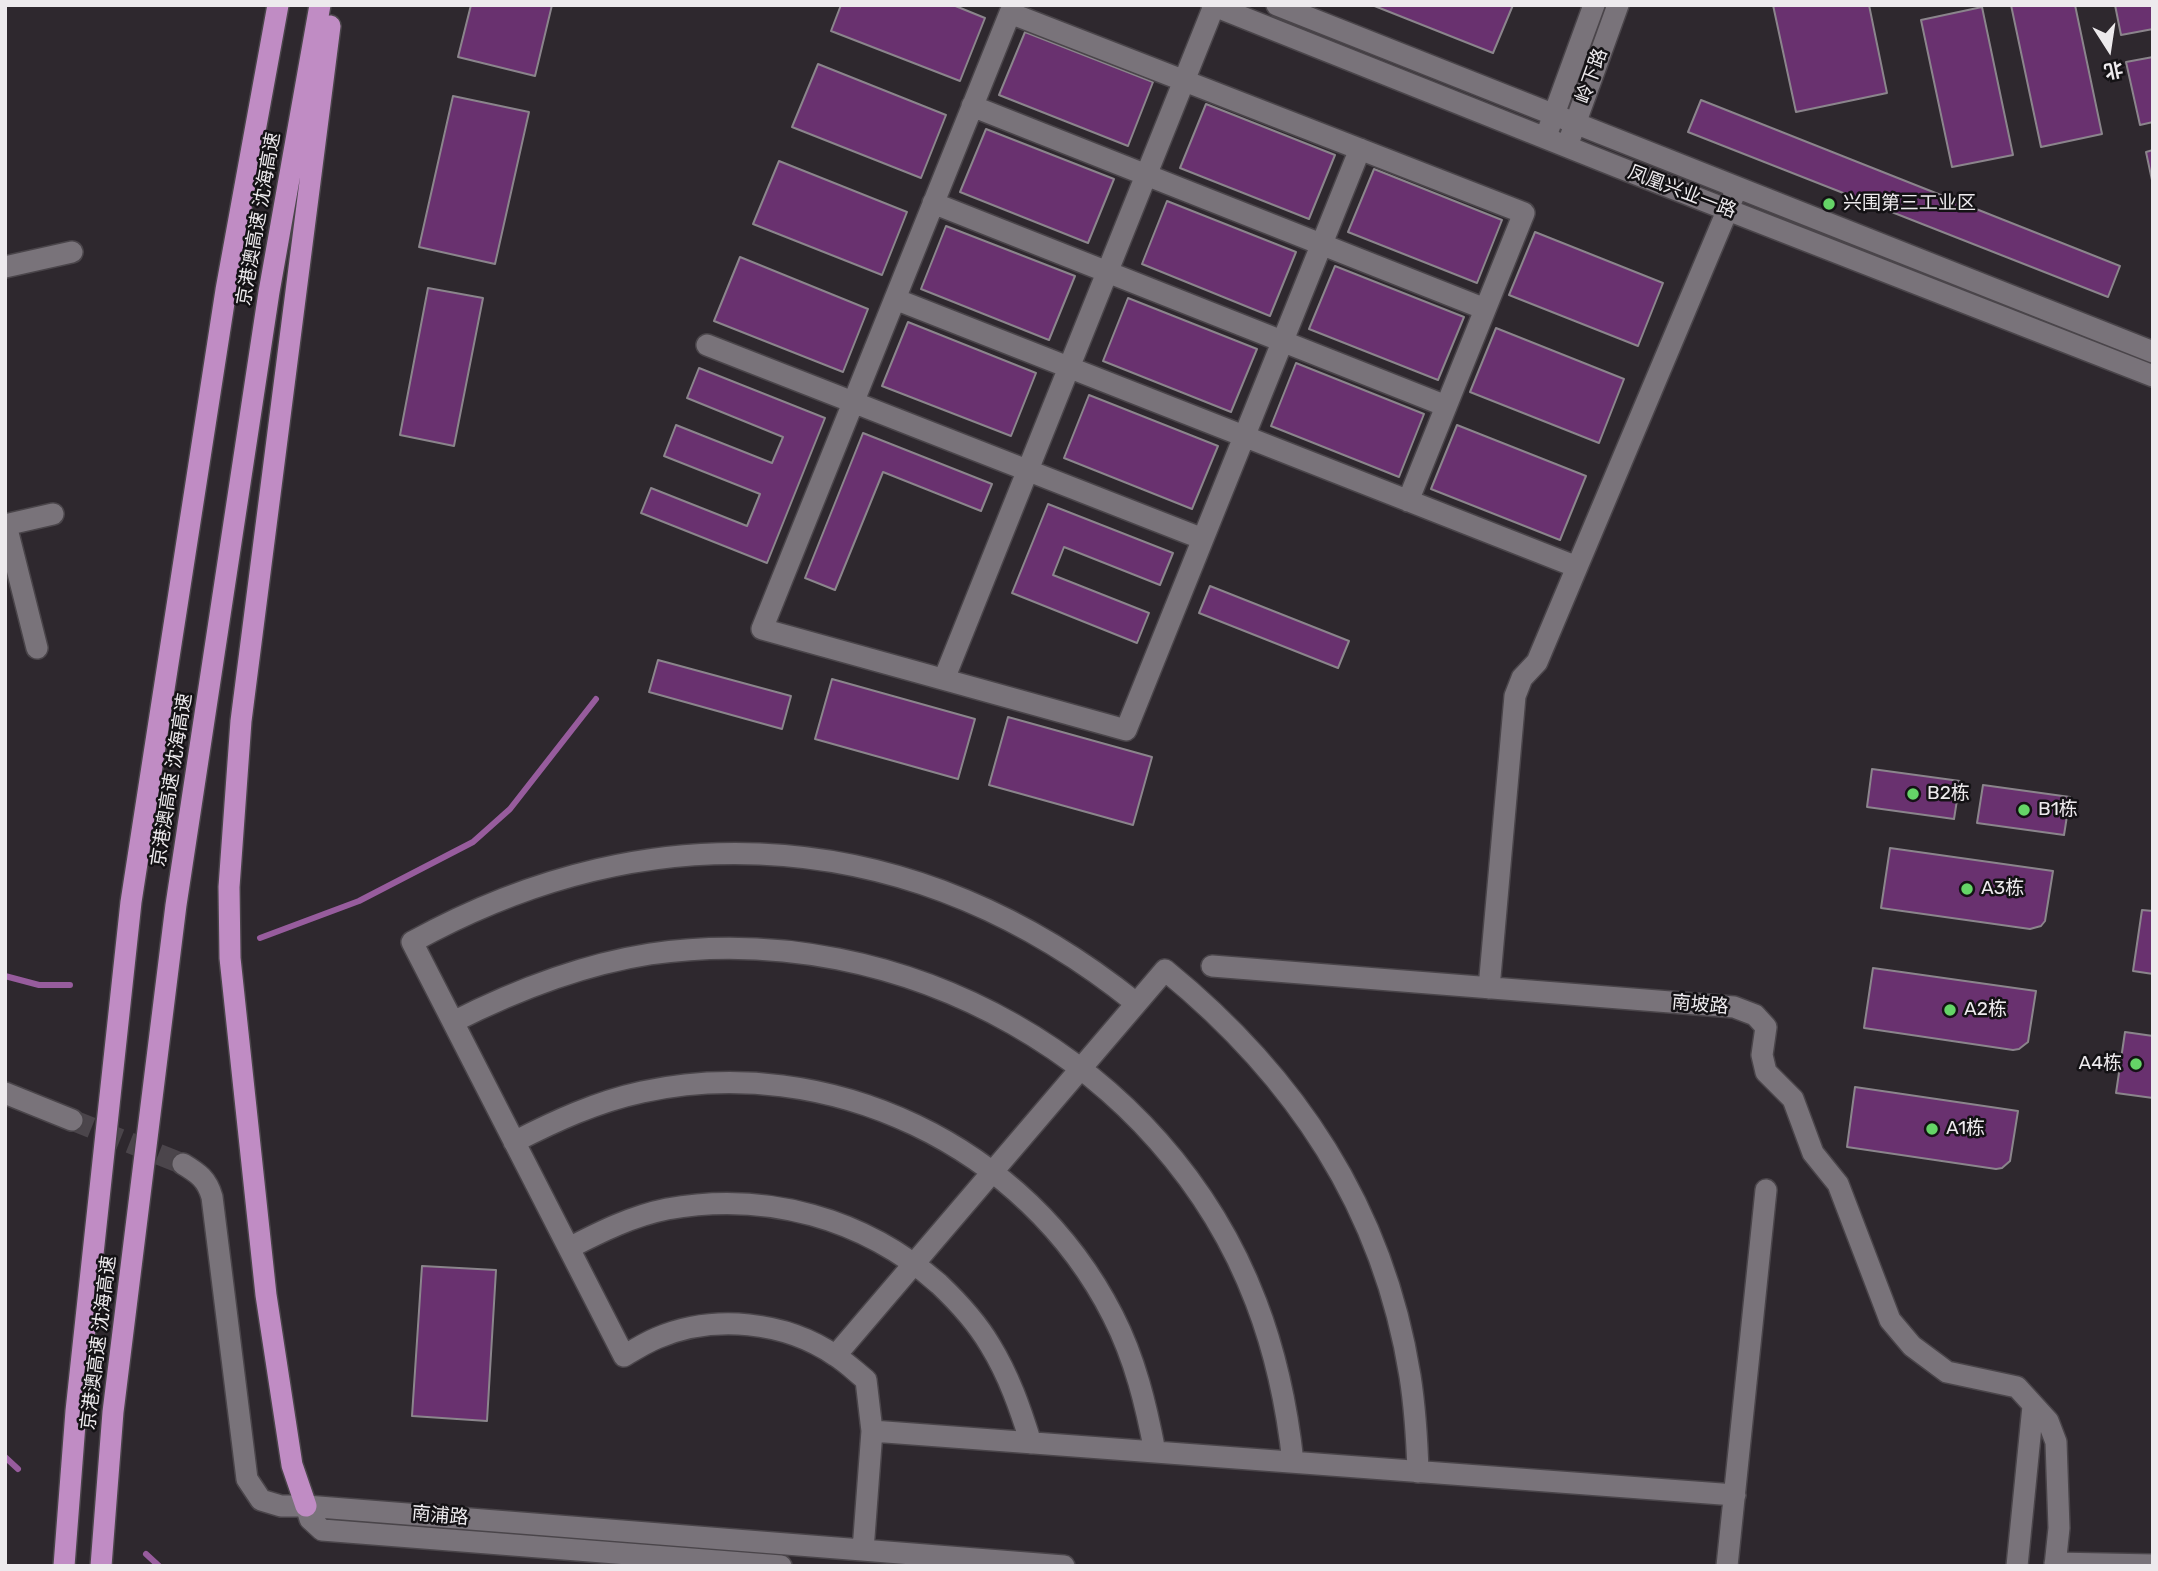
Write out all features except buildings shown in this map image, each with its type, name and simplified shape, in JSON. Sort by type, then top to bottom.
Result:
[{"type":"highway","name":"京港澳高速 沈海高速","points":[[64,1566],[77,1398],[131,902],[226,290],[278,5]]},
{"type":"highway","name":"京港澳高速 沈海高速","points":[[101,1566],[113,1412],[176,905],[269,292],[320,5]]},
{"type":"highway","points":[[306,1506],[292,1465],[266,1295],[230,957],[229,887],[241,721],[332,5]]},
{"type":"street","name":"凤凰兴业一路","points":[[1277,5],[2153,352]]},
{"type":"street","name":"岭下路","points":[[1545,138],[1594,5]]},
{"type":"street","name":"岭下路","points":[[1566,146],[1618,5]]},
{"type":"street","points":[[944,679],[1213,6]]},
{"type":"street","name":"凤凰兴业一路","points":[[1213,6],[2153,376]]},
{"type":"street","points":[[1360,149],[1126,730],[762,629],[1010,13],[1524,212],[1408,501]]},
{"type":"street","points":[[972,106],[1485,309]]},
{"type":"street","points":[[1489,988],[1515,696],[1522,678],[1537,662],[1736,188]]},
{"type":"street","points":[[933,203],[1446,406]]},
{"type":"street","points":[[5,267],[72,252]]},
{"type":"street","points":[[894,299],[1577,567]]},
{"type":"street","points":[[706,345],[1203,539]]},
{"type":"street","points":[[37,648],[5,525],[53,514]]},
{"type":"street","points":[[863,1550],[872,1431],[866,1380],[836,1356],[803,1338],[767,1327],[730,1324],[692,1327],[657,1338],[624,1356],[412,942],[489,903],[570,875],[655,858],[741,853],[827,861],[911,880],[992,911],[1030,930],[1076,958],[1136,1003]]},
{"type":"street","points":[[453,1022],[529,986],[609,962],[692,950],[775,950],[858,962],[938,987],[1013,1023],[1081,1068],[1115,1096],[1171,1157],[1226,1238],[1256,1300],[1269,1340],[1280,1380],[1293,1462]]},
{"type":"street","name":"南坡路","points":[[1212,966],[1734,1007],[1755,1015],[1766,1027],[1762,1055],[1766,1072],[1793,1099],[1813,1153],[1838,1184],[1891,1320],[1912,1346],[1947,1371],[2017,1387],[2048,1420],[2056,1442],[2059,1528],[2055,1564]]},
{"type":"street","points":[[836,1356],[1164,970],[1238,1034],[1270,1070],[1326,1149],[1370,1235],[1390,1293],[1410,1375],[1418,1472]]},
{"type":"street","points":[[514,1142],[555,1121],[598,1104],[643,1092],[712,1084],[781,1085],[827,1093],[872,1106],[925,1129],[955,1145],[993,1171],[1029,1202],[1061,1237],[1090,1275],[1132,1360],[1146,1405],[1155,1452]]},
{"type":"street","points":[[5,1093],[72,1121]]},
{"type":"street","points":[[183,1164],[198,1173],[208,1184],[212,1197],[247,1479],[261,1500],[281,1506],[306,1506]]},
{"type":"street","points":[[1727,1566],[1766,1190]]},
{"type":"street","points":[[569,1248],[615,1224],[666,1209],[718,1203],[770,1205],[822,1216],[858,1231],[915,1263],[955,1299],[989,1342],[1015,1391],[1031,1443]]},
{"type":"street","points":[[2017,1566],[2033,1406]]},
{"type":"street","points":[[872,1431],[1735,1495]]},
{"type":"street","name":"南浦路","points":[[781,1566],[322,1530],[310,1519],[306,1506],[1064,1566]]},
{"type":"street","points":[[2055,1564],[2153,1565]]},
{"type":"waterway","points":[[260,938],[359,901],[473,842],[510,809],[596,699]]},
{"type":"waterway","points":[[5,976],[39,985],[70,985]]},
{"type":"waterway","points":[[5,1457],[18,1469]]},
{"type":"waterway","points":[[146,1554],[159,1566]]},
{"type":"tunnel","points":[[72,1120],[183,1164]]},
{"type":"place","name":"兴围第三工业区","points":[[1829,204]]},
{"type":"place","name":"B2栋","points":[[1913,794]]},
{"type":"place","name":"B1栋","points":[[2024,810]]},
{"type":"place","name":"A3栋","points":[[1967,889]]},
{"type":"place","name":"A2栋","points":[[1950,1010]]},
{"type":"place","name":"A4栋","points":[[2136,1064]]},
{"type":"place","name":"A1栋","points":[[1932,1129]]}]
